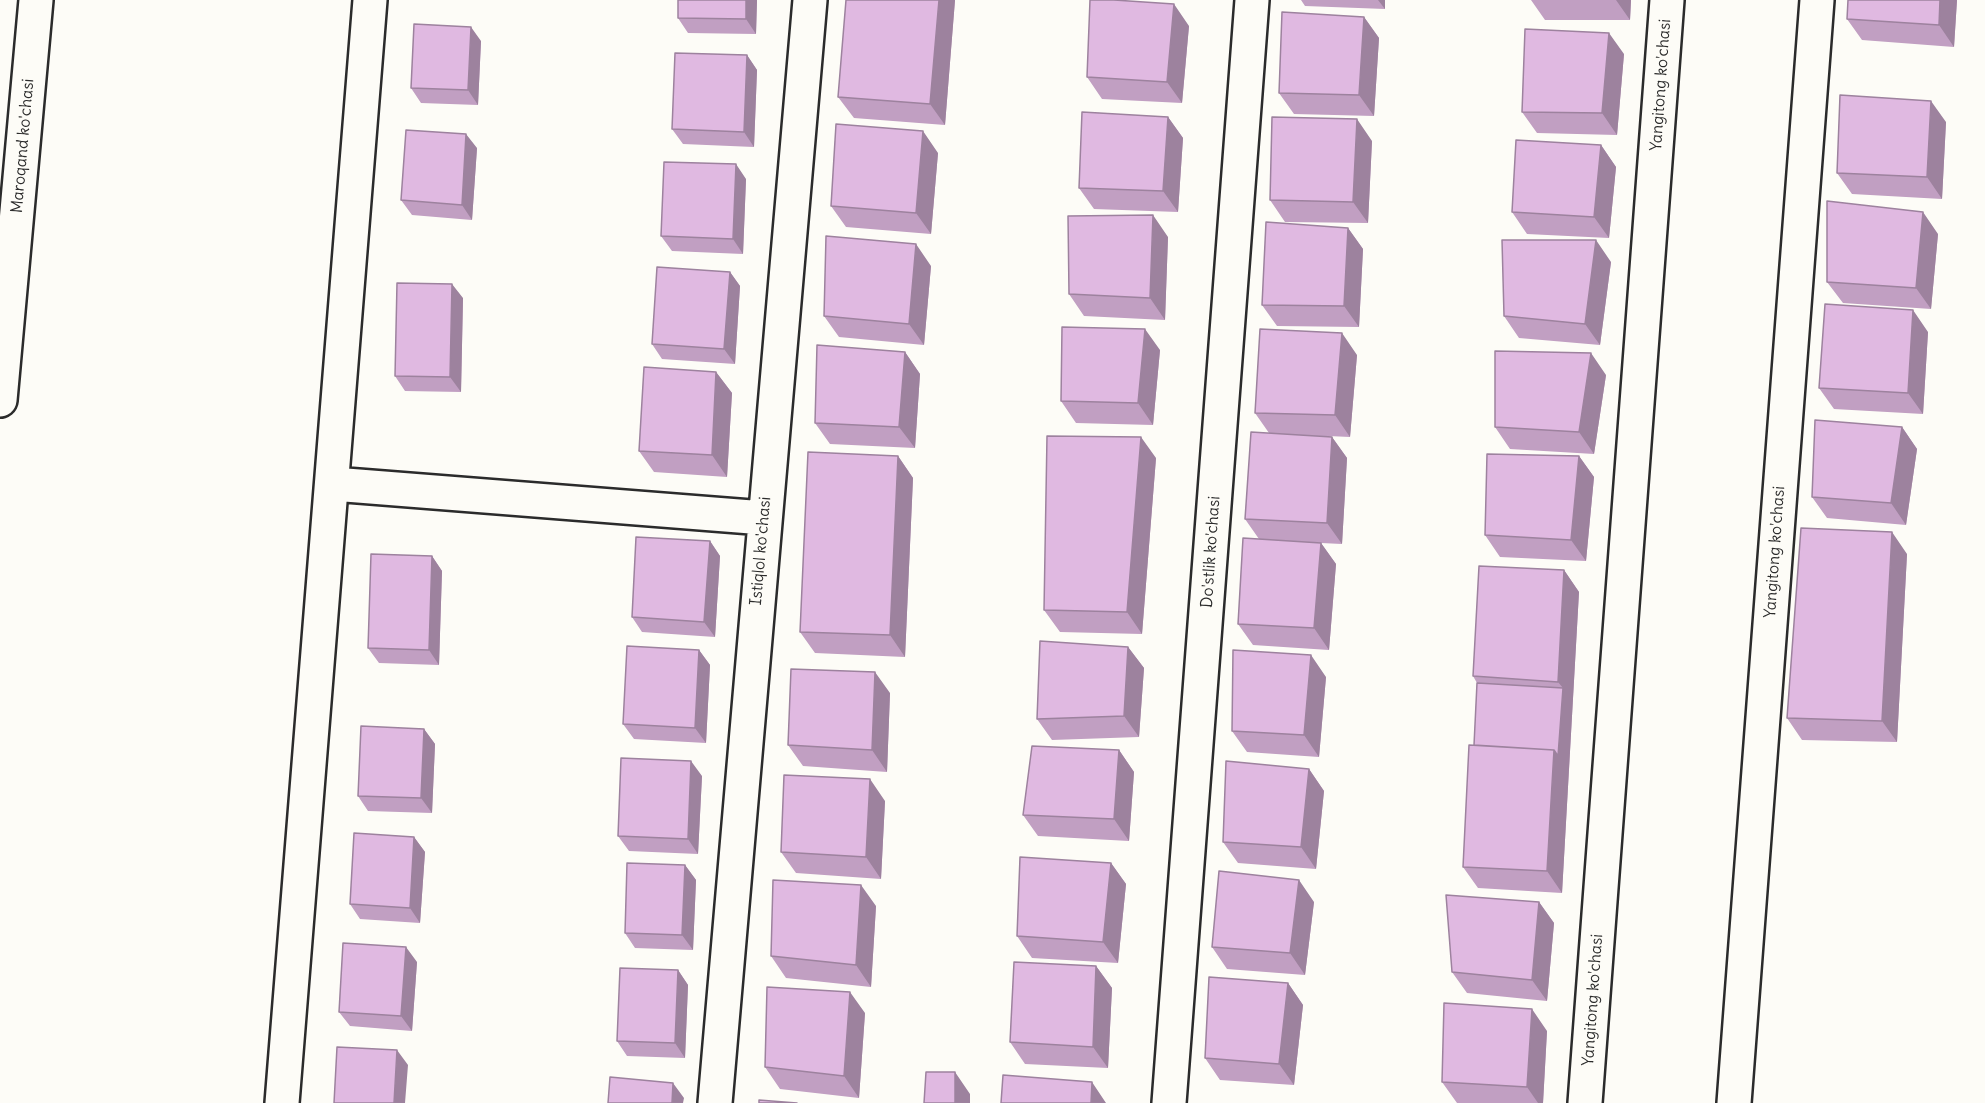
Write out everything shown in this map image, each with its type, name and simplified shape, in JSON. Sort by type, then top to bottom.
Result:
[{"type":"street","name":"Maroqand ko'chasi","points":[[0,400],[36,0]]},
{"type":"street","points":[[282,1103],[370,0]]},
{"type":"street","name":"Istiqlol ko'chasi","points":[[715,1103],[810,0]]},
{"type":"street","name":"Do'stlik ko'chasi","points":[[1169,1103],[1252,0]]},
{"type":"street","name":"Yangitong ko'chasi","points":[[1585,1103],[1667,0]]},
{"type":"street","name":"Yangitong ko'chasi","points":[[1734,1103],[1816,0]]},
{"type":"street","points":[[333,484],[764,518]]},
{"type":"building","points":[[678,0],[746,0],[746,19],[678,18]]},
{"type":"building","points":[[846,0],[939,0],[930,104],[838,97]]},
{"type":"building","points":[[1090,0],[1174,4],[1167,82],[1087,77]]},
{"type":"building","points":[[1848,0],[1940,0],[1939,25],[1847,19]]},
{"type":"building","points":[[1282,12],[1364,17],[1359,95],[1279,93]]},
{"type":"building","points":[[414,24],[471,27],[468,90],[411,88]]},
{"type":"building","points":[[1525,29],[1609,33],[1602,113],[1522,112]]},
{"type":"building","points":[[675,53],[747,55],[744,132],[672,129]]},
{"type":"building","points":[[1840,95],[1931,101],[1927,177],[1837,173]]},
{"type":"building","points":[[1082,112],[1168,117],[1163,191],[1079,188]]},
{"type":"building","points":[[1272,117],[1357,119],[1353,202],[1270,200]]},
{"type":"building","points":[[836,124],[923,131],[916,213],[831,206]]},
{"type":"building","points":[[406,130],[466,134],[462,205],[401,200]]},
{"type":"building","points":[[1516,140],[1601,145],[1594,217],[1512,212]]},
{"type":"building","points":[[664,162],[736,164],[733,239],[661,236]]},
{"type":"building","points":[[1827,201],[1923,212],[1916,288],[1827,282]]},
{"type":"building","points":[[1153,215],[1150,298],[1069,294],[1068,216]]},
{"type":"building","points":[[1266,222],[1348,228],[1344,306],[1262,305]]},
{"type":"building","points":[[826,236],[916,244],[909,324],[824,316]]},
{"type":"building","points":[[1502,240],[1596,240],[1585,324],[1504,316]]},
{"type":"building","points":[[657,267],[730,272],[724,349],[652,344]]},
{"type":"building","points":[[397,283],[452,284],[450,377],[395,376]]},
{"type":"building","points":[[1825,304],[1913,310],[1908,393],[1819,388]]},
{"type":"building","points":[[1062,327],[1145,329],[1138,403],[1061,401]]},
{"type":"building","points":[[1260,329],[1342,333],[1335,415],[1255,413]]},
{"type":"building","points":[[817,345],[905,352],[899,427],[815,423]]},
{"type":"building","points":[[1495,351],[1591,353],[1579,432],[1495,427]]},
{"type":"building","points":[[644,367],[716,372],[712,455],[639,451]]},
{"type":"building","points":[[1815,420],[1902,427],[1891,503],[1812,497]]},
{"type":"building","points":[[1251,432],[1332,437],[1327,523],[1245,519]]},
{"type":"building","points":[[1047,436],[1141,437],[1127,612],[1044,610]]},
{"type":"building","points":[[808,452],[898,456],[890,635],[800,632]]},
{"type":"building","points":[[1487,454],[1579,456],[1571,540],[1485,535]]},
{"type":"building","points":[[1801,528],[1892,532],[1882,721],[1787,718]]},
{"type":"building","points":[[636,537],[710,541],[704,622],[632,617]]},
{"type":"building","points":[[1243,538],[1321,543],[1314,628],[1238,624]]},
{"type":"building","points":[[371,554],[432,556],[429,650],[368,648]]},
{"type":"building","points":[[1479,566],[1564,570],[1558,682],[1473,676]]},
{"type":"building","points":[[1040,641],[1128,647],[1124,716],[1037,719]]},
{"type":"building","points":[[627,646],[699,650],[695,728],[623,724]]},
{"type":"building","points":[[1233,650],[1311,655],[1304,735],[1232,731]]},
{"type":"building","points":[[791,669],[875,672],[872,750],[788,745]]},
{"type":"building","points":[[1477,683],[1563,688],[1558,756],[1554,750],[1474,745]]},
{"type":"building","points":[[361,726],[424,729],[421,798],[358,796]]},
{"type":"building","points":[[1469,745],[1554,750],[1547,871],[1463,867]]},
{"type":"building","points":[[1032,746],[1119,750],[1114,819],[1023,815]]},
{"type":"building","points":[[621,758],[691,761],[688,839],[618,836]]},
{"type":"building","points":[[1226,761],[1309,769],[1301,847],[1223,842]]},
{"type":"building","points":[[784,775],[870,779],[866,857],[781,852]]},
{"type":"building","points":[[354,833],[414,837],[410,908],[350,904]]},
{"type":"building","points":[[1020,857],[1111,863],[1103,942],[1017,936]]},
{"type":"building","points":[[627,863],[685,865],[682,935],[625,933]]},
{"type":"building","points":[[1219,871],[1299,880],[1290,953],[1212,947]]},
{"type":"building","points":[[773,880],[861,885],[856,965],[771,956]]},
{"type":"building","points":[[1446,895],[1539,902],[1532,980],[1452,972]]},
{"type":"building","points":[[343,943],[406,947],[401,1016],[339,1012]]},
{"type":"building","points":[[1014,962],[1096,966],[1093,1047],[1010,1042]]},
{"type":"building","points":[[620,968],[678,970],[675,1043],[617,1041]]},
{"type":"building","points":[[1209,977],[1288,983],[1279,1064],[1205,1058]]},
{"type":"building","points":[[767,987],[850,992],[844,1076],[765,1067]]},
{"type":"building","points":[[1444,1003],[1532,1009],[1527,1087],[1442,1082]]},
{"type":"building","points":[[337,1047],[397,1050],[394,1103],[334,1103]]},
{"type":"building","points":[[926,1072],[955,1072],[955,1103],[924,1103]]},
{"type":"building","points":[[1003,1075],[1092,1082],[1091,1103],[1001,1103]]},
{"type":"building","points":[[610,1077],[673,1083],[672,1103],[608,1103]]},
{"type":"building","points":[[759,1100],[797,1103],[759,1103]]}]
